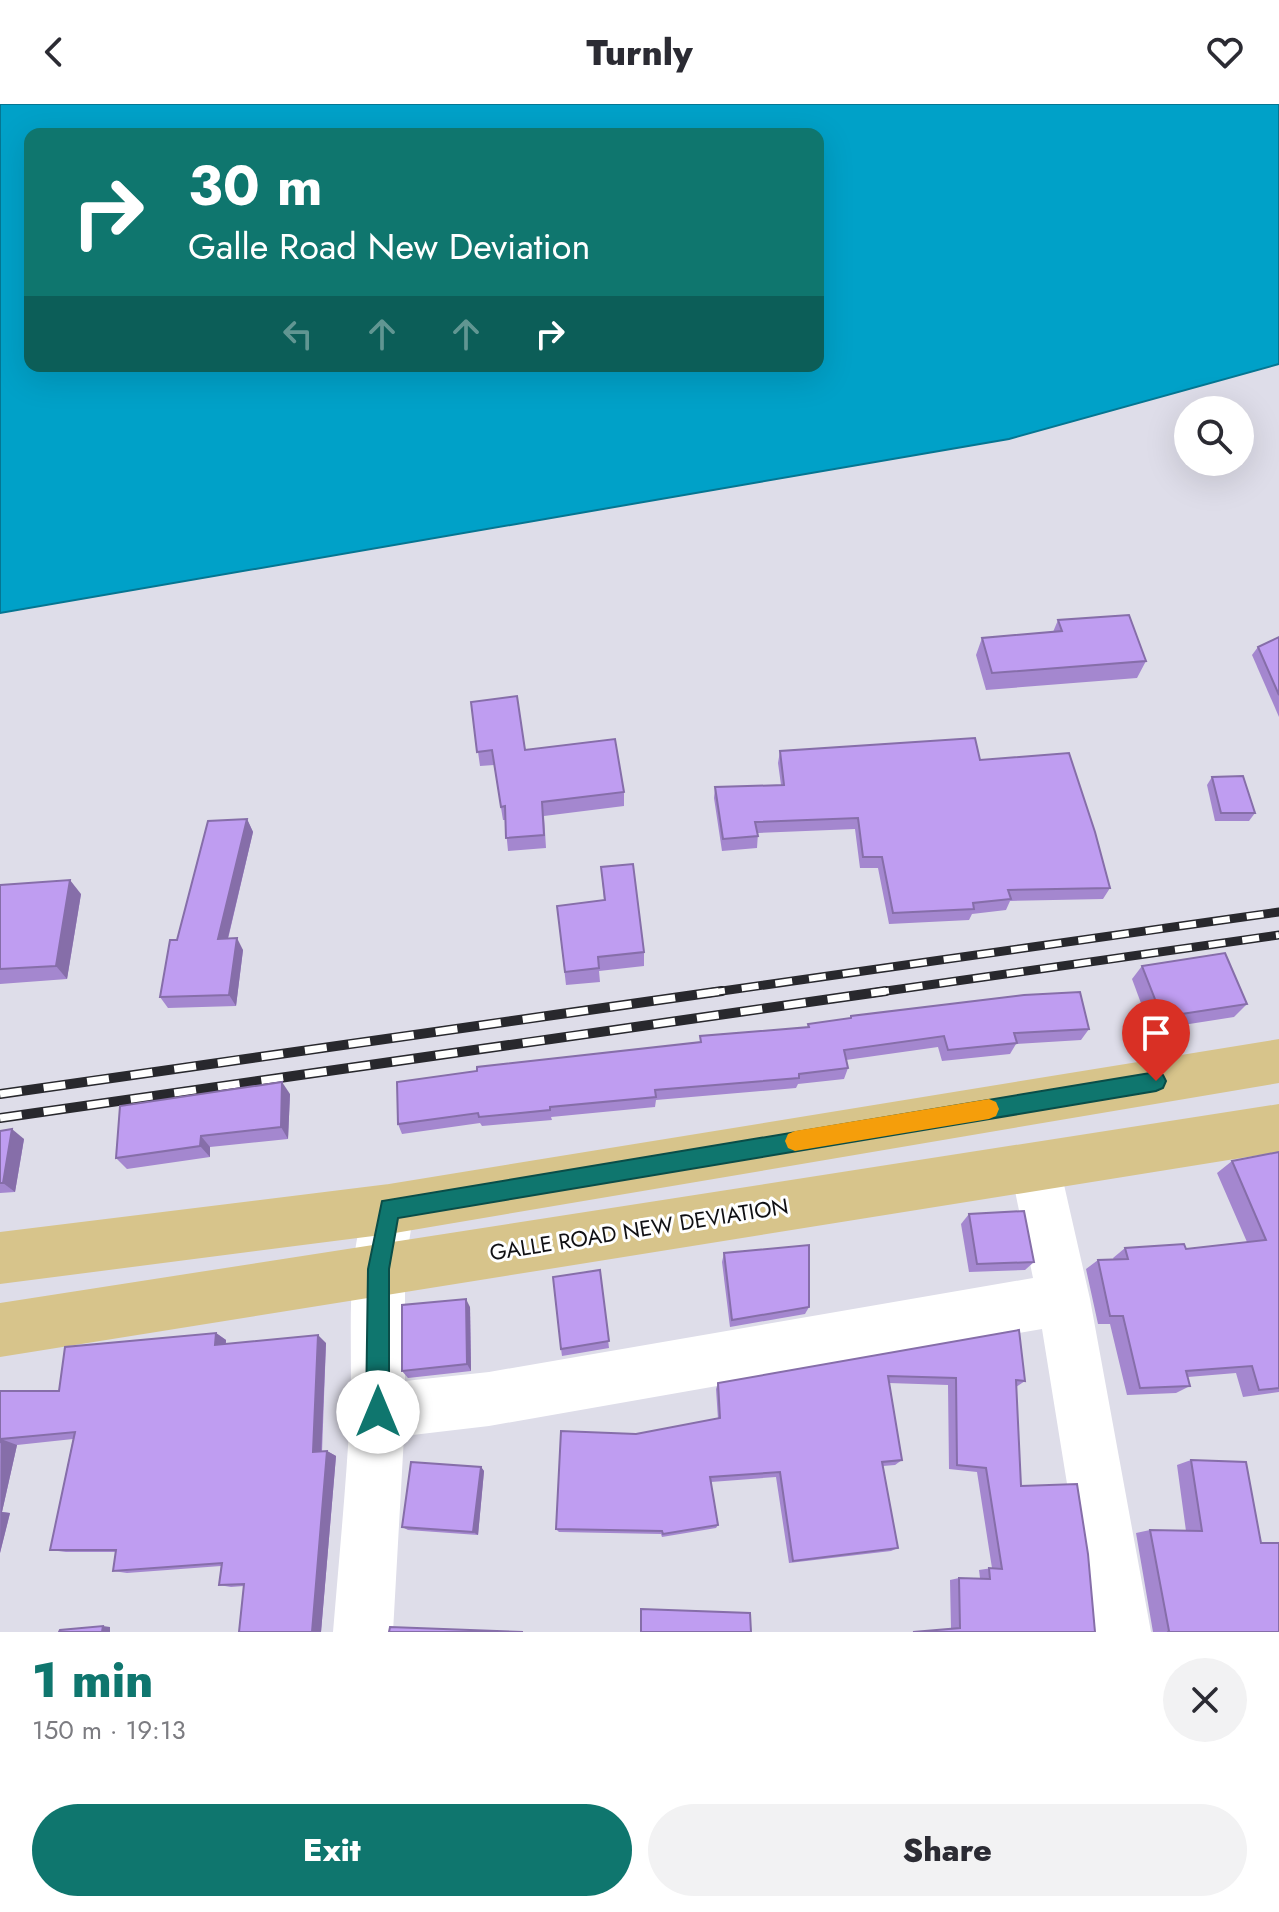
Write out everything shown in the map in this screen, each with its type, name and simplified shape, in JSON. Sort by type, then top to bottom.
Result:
[{"type":"main road","points":[[0,1258],[389,1209],[1279,1061]]},
{"type":"main road","name":"GALLE ROAD NEW DEVIATION","points":[[0,1330],[1279,1128]]},
{"type":"street","points":[[1035,1167],[1064,1299],[1121,1632]]},
{"type":"street","points":[[363,1632],[378,1412],[379,1269],[389,1209]]},
{"type":"street","points":[[378,1412],[489,1399],[1064,1299]]},
{"type":"water","points":[[0,104],[1279,104],[1279,364],[1009,439],[0,613]]},
{"type":"building","points":[[1129,615],[1146,661],[992,673],[982,638],[1062,631],[1058,620]]},
{"type":"building","points":[[1279,637],[1279,695],[1258,647]]},
{"type":"building","points":[[517,696],[525,750],[615,739],[624,792],[542,802],[544,835],[506,838],[505,806],[501,807],[492,750],[477,752],[471,702]]},
{"type":"building","points":[[975,738],[980,760],[1069,753],[1110,888],[1008,890],[1011,899],[973,903],[974,909],[893,913],[882,857],[863,857],[858,818],[755,822],[758,836],[723,839],[715,787],[784,785],[780,751]]},
{"type":"building","points":[[1243,776],[1255,813],[1221,813],[1212,777]]},
{"type":"building","points":[[247,819],[218,939],[237,938],[229,995],[160,997],[170,940],[177,940],[208,821]]},
{"type":"building","points":[[633,864],[644,952],[598,957],[599,968],[565,972],[557,906],[605,900],[601,867]]},
{"type":"building","points":[[70,880],[56,966],[0,969],[0,885]]},
{"type":"building","points":[[1225,953],[1247,1004],[1162,1017],[1142,966]]},
{"type":"building","points":[[1080,992],[1089,1029],[1014,1033],[1017,1043],[948,1050],[944,1036],[844,1050],[848,1068],[799,1074],[799,1078],[655,1090],[656,1097],[479,1117],[478,1113],[398,1124],[397,1082],[477,1071],[477,1067],[701,1042],[700,1036],[809,1027],[808,1024],[851,1016],[1024,995]]},
{"type":"building","points":[[282,1082],[281,1127],[201,1136],[200,1146],[116,1158],[120,1106]]},
{"type":"building","points":[[12,1129],[3,1183],[0,1183],[0,1131]]},
{"type":"building","points":[[1279,1152],[1279,1388],[1259,1390],[1252,1366],[1186,1371],[1190,1386],[1140,1388],[1123,1316],[1110,1316],[1098,1260],[1128,1259],[1125,1248],[1184,1244],[1186,1249],[1266,1240],[1232,1161]]},
{"type":"building","points":[[1024,1211],[1034,1262],[977,1264],[969,1214]]},
{"type":"building","points":[[809,1245],[809,1307],[732,1320],[724,1253]]},
{"type":"building","points":[[600,1270],[609,1341],[561,1349],[553,1277]]},
{"type":"building","points":[[466,1299],[467,1364],[402,1371],[402,1305]]},
{"type":"building","points":[[1019,1330],[1025,1381],[1016,1380],[1021,1486],[1077,1484],[1088,1554],[1095,1632],[913,1632],[960,1628],[959,1578],[990,1579],[989,1568],[1002,1569],[986,1468],[957,1465],[956,1378],[888,1376],[902,1460],[882,1462],[898,1548],[793,1561],[780,1472],[710,1477],[718,1525],[663,1534],[662,1531],[556,1529],[561,1431],[636,1434],[720,1418],[718,1383]]},
{"type":"building","points":[[216,1333],[215,1345],[318,1335],[313,1452],[327,1451],[312,1632],[239,1632],[244,1584],[219,1585],[222,1563],[113,1571],[116,1550],[50,1550],[75,1432],[1,1439],[0,1443],[0,1391],[59,1391],[65,1347]]},
{"type":"building","points":[[1191,1460],[1246,1462],[1261,1543],[1279,1543],[1279,1632],[1168,1632],[1150,1530],[1202,1531]]},
{"type":"building","points":[[411,1462],[481,1467],[473,1532],[402,1527]]},
{"type":"building","points":[[641,1609],[750,1613],[751,1632],[641,1632]]},
{"type":"building","points":[[103,1626],[102,1632],[59,1632],[60,1630]]},
{"type":"building","points":[[390,1627],[523,1632],[389,1632]]},
{"type":"railway","points":[[708,993],[1279,912]]},
{"type":"railway","points":[[880,992],[1279,935]]},
{"type":"railway","points":[[0,1094],[722,991]]},
{"type":"railway","points":[[880,992],[886,991]]},
{"type":"railway","points":[[0,1118],[880,992]]},
{"type":"railway","points":[[872,993],[880,992]]},
{"type":"slow traffic","points":[[795,1141],[989,1109]]},
{"type":"route","points":[[378,1412],[379,1269],[389,1209],[1156,1081]]}]
